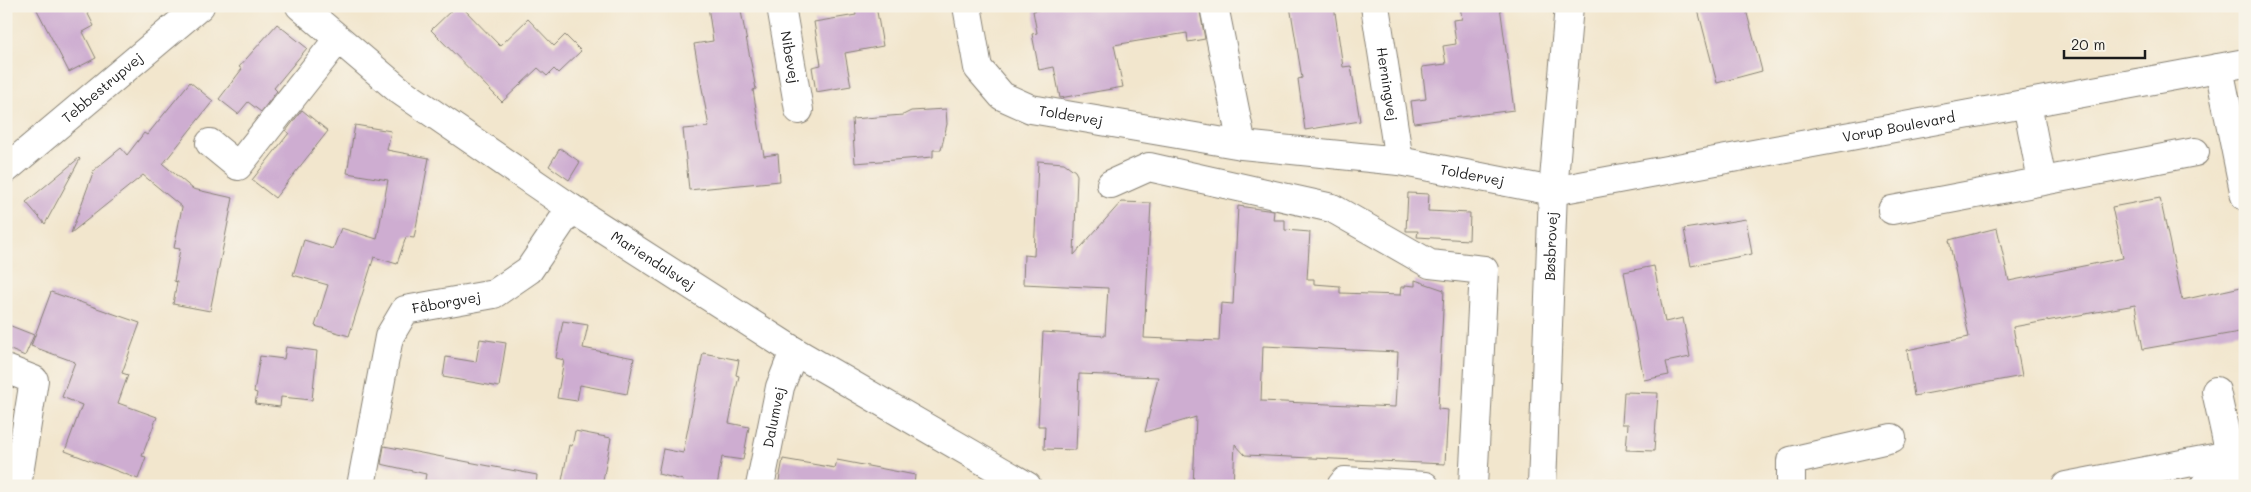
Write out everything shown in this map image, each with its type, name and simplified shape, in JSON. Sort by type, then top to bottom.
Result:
[{"type":"street","name":"Tebbestrupvej","points":[[6,169],[200,6]]},
{"type":"street","name":"Mariendalsvej","points":[[300,6],[399,90],[571,208],[794,351],[1023,485]]},
{"type":"street","name":"Nibevej","points":[[781,6],[799,110]]},
{"type":"street","name":"Toldervej","points":[[967,6],[978,68],[1002,96],[1031,109],[1242,145],[1399,162],[1553,191]]},
{"type":"street","points":[[1214,6],[1242,145]]},
{"type":"street","name":"Herningvej","points":[[1375,6],[1399,162]]},
{"type":"street","name":"Bøsbrovej","points":[[1542,486],[1553,191],[1569,6]]},
{"type":"street","points":[[210,143],[238,166],[338,39]]},
{"type":"street","points":[[2232,66],[2245,196]]},
{"type":"street","name":"Vorup Boulevard","points":[[1553,191],[2232,66]]},
{"type":"street","points":[[2027,104],[2042,181]]},
{"type":"street","points":[[1892,210],[2196,152]]},
{"type":"street","points":[[1111,184],[1149,167],[1332,208],[1430,264],[1484,270],[1473,486]]},
{"type":"street","name":"Fåborgvej","points":[[361,486],[389,337],[405,310],[494,294],[529,270],[571,208]]},
{"type":"street","name":"Dalumvej","points":[[760,486],[780,387],[794,351]]},
{"type":"street","points":[[6,369],[34,380],[17,486]]},
{"type":"street","points":[[2066,486],[2237,453],[2216,391]]},
{"type":"street","points":[[1791,486],[1790,461],[1892,438]]},
{"type":"street","points":[[2204,486],[2245,478]]},
{"type":"street","points":[[1341,486],[1345,481],[1425,486]]},
{"type":"building","points":[[35,6],[84,6],[94,26],[83,32],[96,58],[69,72]]},
{"type":"building","points":[[456,6],[461,6],[500,46],[528,19],[554,46],[565,35],[581,51],[558,73],[554,69],[547,76],[538,68],[502,102],[431,30]]},
{"type":"building","points":[[708,6],[740,6],[756,89],[753,90],[764,156],[778,154],[780,181],[689,190],[683,129],[709,127],[694,44],[713,41]]},
{"type":"building","points":[[876,6],[883,46],[845,53],[851,86],[816,92],[812,67],[821,65],[814,22],[856,15],[855,9]]},
{"type":"building","points":[[1044,6],[1199,6],[1205,39],[1188,42],[1187,33],[1114,45],[1123,87],[1060,98],[1054,67],[1039,70],[1032,34],[1037,33],[1033,11],[1044,9]]},
{"type":"building","points":[[1290,6],[1334,6],[1343,67],[1351,66],[1360,121],[1305,130],[1298,79],[1302,78]]},
{"type":"building","points":[[1460,6],[1500,6],[1514,110],[1414,123],[1411,101],[1426,99],[1422,67],[1446,64],[1443,46],[1456,44],[1453,20],[1462,19]]},
{"type":"building","points":[[1697,6],[1745,6],[1762,71],[1717,83]]},
{"type":"building","points":[[277,24],[307,48],[274,88],[277,91],[261,112],[248,102],[238,114],[219,99],[242,69],[239,67]]},
{"type":"building","points":[[190,82],[213,101],[163,164],[193,189],[233,198],[210,311],[173,304],[177,282],[174,281],[180,249],[174,248],[182,207],[143,175],[71,233],[94,170],[121,148],[127,155],[144,133],[147,135]]},
{"type":"building","points":[[946,109],[947,124],[941,150],[933,150],[933,157],[855,163],[852,119],[903,115],[911,111]]},
{"type":"building","points":[[302,110],[328,131],[275,198],[252,180],[289,133],[286,131]]},
{"type":"building","points":[[355,125],[391,131],[387,150],[429,158],[414,238],[406,237],[397,264],[374,257],[349,336],[315,326],[328,285],[293,275],[304,240],[333,249],[341,228],[377,239],[388,180],[347,173]]},
{"type":"building","points":[[560,148],[580,162],[569,180],[549,166]]},
{"type":"building","points":[[80,159],[45,224],[26,202]]},
{"type":"building","points":[[1038,161],[1064,163],[1075,171],[1077,175],[1074,255],[1121,202],[1151,203],[1144,338],[1219,341],[1221,303],[1233,304],[1238,206],[1274,211],[1273,220],[1285,220],[1285,230],[1310,232],[1307,279],[1314,279],[1314,284],[1340,286],[1340,293],[1400,295],[1401,287],[1405,287],[1405,285],[1415,286],[1415,280],[1444,290],[1438,409],[1448,410],[1445,464],[1245,455],[1235,444],[1233,486],[1193,486],[1196,417],[1145,432],[1158,377],[1079,374],[1076,450],[1044,449],[1045,426],[1038,426],[1043,332],[1105,336],[1108,288],[1023,284],[1024,255],[1034,256]],"holes":[[[1263,346],[1398,352],[1395,407],[1261,401]]]},
{"type":"building","points":[[1408,193],[1429,194],[1428,211],[1470,213],[1469,240],[1417,237],[1418,231],[1406,231]]},
{"type":"building","points":[[2160,198],[2182,300],[2241,287],[2245,303],[2245,331],[2143,349],[2135,305],[2013,327],[2022,376],[1914,396],[1907,350],[1969,337],[1949,240],[1997,228],[2009,281],[2123,258],[2112,207]]},
{"type":"building","points":[[1746,219],[1752,254],[1691,266],[1684,229]]},
{"type":"building","points":[[1654,266],[1665,322],[1683,318],[1690,357],[1666,362],[1669,375],[1644,380],[1624,272]]},
{"type":"building","points":[[51,292],[140,323],[122,373],[128,375],[118,403],[157,417],[142,456],[146,457],[138,479],[65,451],[82,405],[62,397],[75,362],[31,346]]},
{"type":"building","points":[[563,321],[588,325],[583,348],[634,358],[627,394],[580,385],[577,401],[557,398],[564,360],[556,358]]},
{"type":"building","points":[[6,324],[34,335],[25,356],[6,348]]},
{"type":"building","points":[[480,339],[506,343],[499,387],[443,377],[446,357],[476,362]]},
{"type":"building","points":[[286,347],[317,351],[312,400],[281,397],[280,407],[255,404],[257,393],[254,392],[260,356],[284,359]]},
{"type":"building","points":[[703,353],[739,360],[736,375],[739,376],[729,423],[749,427],[743,460],[722,457],[717,486],[682,486],[683,480],[658,474],[663,449],[683,453]]},
{"type":"building","points":[[1624,392],[1658,393],[1654,451],[1626,450],[1628,424],[1622,424]]},
{"type":"building","points":[[575,431],[611,438],[602,486],[561,486],[569,445],[572,446]]},
{"type":"building","points":[[384,446],[537,475],[536,486],[424,486],[426,474],[381,464]]},
{"type":"building","points":[[783,459],[835,468],[837,460],[915,475],[914,486],[778,486]]}]
